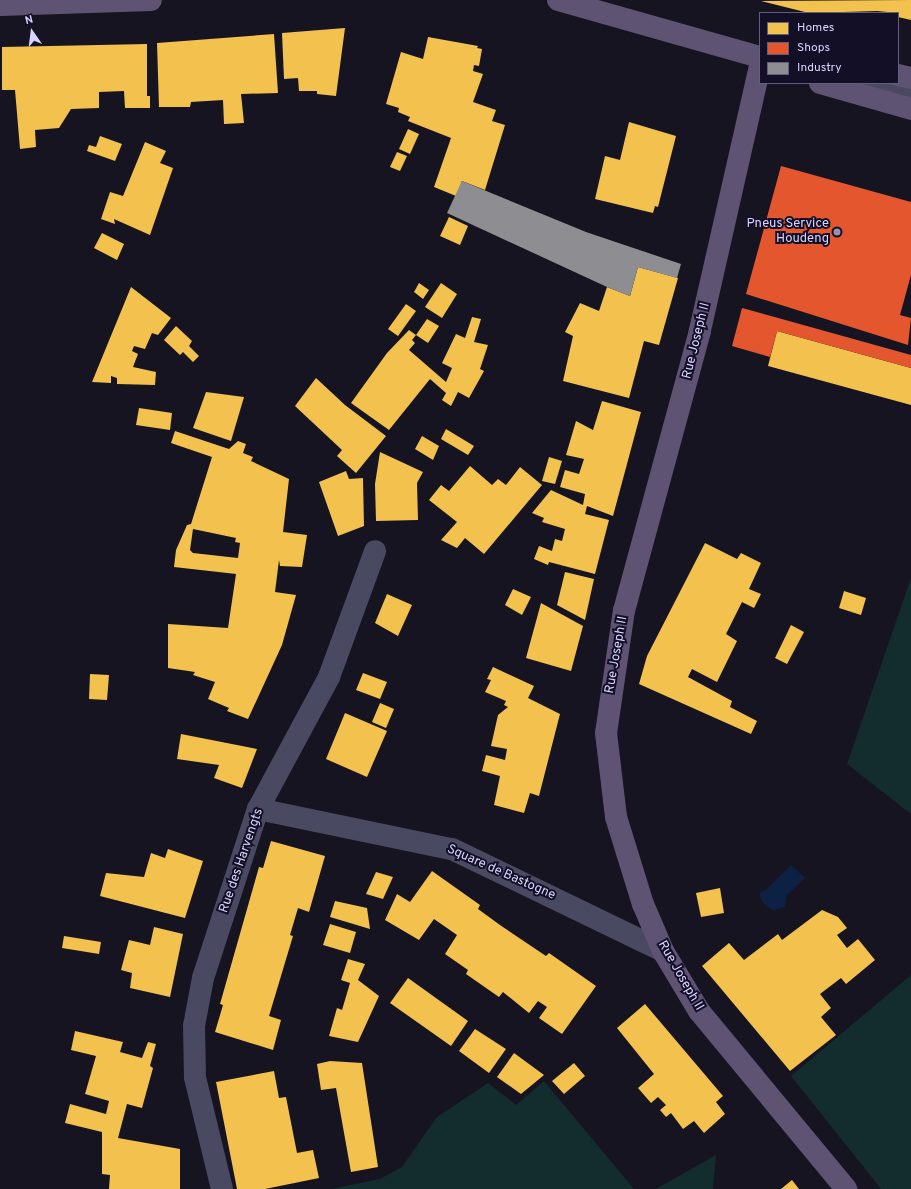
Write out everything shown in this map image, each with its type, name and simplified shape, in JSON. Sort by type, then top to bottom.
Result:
[{"type":"main road","points":[[0,4],[151,0]]},
{"type":"main road","points":[[558,0],[759,57]]},
{"type":"main road","name":"Rue Joseph II","points":[[759,70],[700,331],[624,610],[609,696],[606,732],[616,817],[643,904],[663,951],[699,1011],[846,1189]]},
{"type":"main road","points":[[899,75],[911,78]]},
{"type":"main road","points":[[824,84],[911,109]]},
{"type":"street","points":[[876,84],[911,93]]},
{"type":"street","name":"Rue des Harvengts","points":[[222,1189],[195,1077],[194,1026],[203,978],[258,809],[329,677],[375,551]]},
{"type":"street","name":"Square de Bastogne","points":[[258,809],[452,849],[663,951]]},
{"type":"green space","points":[[911,578],[911,814],[847,764]]},
{"type":"green space","points":[[911,975],[911,1189],[881,1189],[791,1076]]},
{"type":"green space","points":[[544,1081],[634,1189],[331,1189],[380,1179],[402,1167],[437,1117],[488,1083],[516,1105]]},
{"type":"green space","points":[[716,1155],[713,1189],[656,1189]]},
{"type":"water","points":[[791,865],[805,878],[786,896],[785,907],[773,910],[766,906],[760,898],[760,892],[766,890]]},
{"type":"building: Homes","points":[[911,0],[911,20],[899,17],[899,12],[805,12],[761,1]]},
{"type":"building: Homes","points":[[345,28],[336,96],[317,94],[317,91],[299,91],[298,78],[284,79],[282,33]]},
{"type":"building: Homes","points":[[274,34],[278,93],[241,94],[244,123],[224,124],[223,100],[191,102],[190,107],[159,107],[157,43]]},
{"type":"building: Homes","points":[[428,37],[478,46],[477,48],[482,49],[479,66],[474,65],[473,71],[483,74],[473,102],[496,110],[492,121],[505,125],[485,190],[462,181],[456,196],[434,187],[451,138],[408,121],[410,117],[398,112],[399,108],[386,104],[401,52],[423,59]]},
{"type":"building: Homes","points":[[147,44],[147,96],[150,96],[150,108],[125,108],[124,91],[99,92],[99,108],[71,109],[59,128],[35,130],[36,147],[20,149],[15,90],[2,90],[2,47]]},
{"type":"building: Homes","points":[[629,122],[676,136],[658,207],[655,206],[653,213],[595,199],[605,156],[620,160]]},
{"type":"building: Homes","points":[[408,129],[419,134],[410,154],[399,149]]},
{"type":"building: Homes","points":[[100,136],[122,144],[115,161],[87,151],[89,145],[96,147]]},
{"type":"building: Homes","points":[[145,142],[166,151],[160,163],[173,168],[150,235],[114,219],[115,224],[101,219],[110,192],[123,196]]},
{"type":"building: Homes","points":[[397,152],[407,156],[400,171],[390,167]]},
{"type":"building: Homes","points":[[449,217],[468,226],[460,245],[440,236]]},
{"type":"building: Homes","points":[[102,233],[124,244],[117,260],[94,248]]},
{"type":"building: Homes","points":[[638,267],[678,278],[659,345],[644,341],[629,398],[563,381],[573,336],[565,332],[580,303],[599,311],[607,287],[630,296]]},
{"type":"building: Homes","points":[[419,283],[429,290],[423,299],[414,292]]},
{"type":"building: Homes","points":[[441,283],[457,294],[442,318],[425,307]]},
{"type":"building: Homes","points":[[131,287],[171,318],[158,335],[152,333],[145,349],[134,346],[132,351],[138,354],[133,367],[156,372],[155,385],[117,384],[117,378],[111,376],[111,383],[92,382]]},
{"type":"building: Homes","points":[[406,304],[416,311],[398,336],[388,329]]},
{"type":"building: Homes","points":[[472,317],[481,319],[474,342],[488,345],[480,369],[484,371],[469,398],[458,392],[451,406],[442,400],[446,393],[430,379],[389,430],[351,403],[387,353],[409,330],[416,335],[412,340],[415,343],[409,350],[446,382],[452,368],[442,363],[456,334],[465,338]]},
{"type":"building: Homes","points":[[427,319],[439,326],[428,343],[416,335]]},
{"type":"building: Homes","points":[[176,326],[192,341],[189,346],[199,356],[193,362],[183,352],[180,355],[164,340]]},
{"type":"building: Homes","points":[[777,331],[911,368],[911,405],[768,366]]},
{"type":"building: Homes","points":[[316,378],[345,405],[386,436],[356,473],[337,456],[342,450],[295,406]]},
{"type":"building: Homes","points":[[206,392],[244,397],[231,441],[193,428]]},
{"type":"building: Homes","points":[[602,401],[641,412],[613,516],[587,506],[585,514],[609,520],[595,574],[549,562],[548,565],[534,559],[539,546],[552,551],[555,539],[562,541],[565,529],[542,522],[544,518],[532,513],[551,490],[583,505],[585,494],[560,487],[565,470],[579,474],[584,459],[566,455],[576,421],[593,430]]},
{"type":"building: Homes","points":[[139,408],[172,413],[170,430],[136,425]]},
{"type":"building: Homes","points":[[446,429],[474,446],[468,455],[441,439]]},
{"type":"building: Homes","points":[[175,431],[229,449],[238,441],[246,444],[243,453],[253,457],[251,461],[289,479],[283,532],[307,535],[302,567],[280,566],[279,560],[275,592],[296,595],[282,645],[248,719],[227,711],[229,708],[208,699],[215,682],[193,675],[195,672],[168,668],[168,624],[228,628],[236,574],[174,567],[176,550],[187,525],[191,524],[212,457],[171,443]],"holes":[[[193,529],[236,538],[235,542],[240,543],[238,558],[193,553],[190,550]]]},
{"type":"building: Homes","points":[[422,436],[439,446],[433,460],[415,449]]},
{"type":"building: Homes","points":[[380,452],[423,472],[417,483],[418,520],[376,521],[375,484]]},
{"type":"building: Homes","points":[[549,457],[562,461],[555,484],[542,481]]},
{"type":"building: Homes","points":[[470,466],[492,485],[498,479],[506,485],[520,467],[542,485],[484,554],[465,538],[457,548],[441,540],[457,522],[429,500],[441,485],[449,491]]},
{"type":"building: Homes","points":[[346,471],[349,479],[363,478],[364,526],[338,536],[319,482]]},
{"type":"building: Homes","points":[[705,543],[737,559],[741,553],[761,563],[749,589],[761,594],[754,608],[742,602],[726,634],[737,641],[717,682],[692,669],[688,677],[732,701],[730,707],[757,721],[751,734],[639,684],[647,656]]},
{"type":"building: Homes","points":[[565,572],[594,579],[585,620],[557,605]]},
{"type":"building: Homes","points":[[513,589],[531,597],[522,615],[505,605]]},
{"type":"building: Homes","points":[[844,591],[866,598],[861,615],[839,608]]},
{"type":"building: Homes","points":[[387,594],[412,605],[398,636],[375,623]]},
{"type":"building: Homes","points":[[541,603],[583,626],[571,671],[526,658]]},
{"type":"building: Homes","points":[[791,625],[804,632],[787,664],[775,658]]},
{"type":"building: Homes","points":[[493,667],[534,686],[528,698],[560,714],[539,796],[530,793],[524,813],[494,805],[500,776],[482,771],[486,755],[505,760],[507,749],[491,746],[498,715],[508,707],[504,705],[506,701],[485,692],[491,680],[487,679]]},
{"type":"building: Homes","points":[[363,673],[387,682],[380,699],[356,690]]},
{"type":"building: Homes","points":[[90,674],[109,675],[107,700],[89,699]]},
{"type":"building: Homes","points":[[380,703],[394,709],[386,728],[372,722]]},
{"type":"building: Homes","points":[[345,713],[387,731],[367,777],[326,759]]},
{"type":"building: Homes","points":[[181,734],[257,749],[242,788],[214,778],[219,765],[177,759]]},
{"type":"building: Homes","points":[[271,841],[325,856],[309,912],[298,908],[290,935],[293,936],[269,1016],[281,1020],[273,1050],[215,1032],[223,1005],[220,1004],[259,867],[263,868]]},
{"type":"building: Homes","points":[[168,849],[203,861],[185,918],[100,896],[106,873],[144,877],[151,853],[165,858]]},
{"type":"building: Homes","points":[[432,871],[480,905],[478,909],[500,925],[546,956],[549,953],[596,986],[562,1034],[539,1018],[547,1007],[538,1001],[529,1013],[503,992],[499,997],[466,974],[468,970],[445,954],[457,935],[434,919],[419,940],[385,920],[397,894],[410,902]]},
{"type":"building: Homes","points":[[376,872],[393,877],[383,899],[366,894]]},
{"type":"building: Homes","points":[[720,888],[724,913],[701,917],[696,893]]},
{"type":"building: Homes","points":[[335,901],[367,908],[370,929],[330,917]]},
{"type":"building: Homes","points":[[822,910],[838,917],[847,928],[837,935],[847,948],[858,939],[875,960],[846,984],[841,978],[820,994],[831,1008],[821,1017],[836,1035],[790,1071],[702,966],[729,943],[744,960],[778,934],[782,940]]},
{"type":"building: Homes","points":[[330,924],[356,932],[350,953],[323,945]]},
{"type":"building: Homes","points":[[154,927],[183,934],[170,997],[130,988],[132,973],[121,970],[129,940],[150,945]]},
{"type":"building: Homes","points":[[64,936],[101,942],[99,954],[62,948]]},
{"type":"building: Homes","points":[[348,959],[365,964],[358,980],[379,996],[358,1042],[329,1036],[337,1008],[342,1010],[350,983],[341,980]]},
{"type":"building: Homes","points":[[408,978],[468,1021],[451,1046],[390,1003]]},
{"type":"building: Homes","points":[[645,1004],[723,1096],[716,1102],[725,1114],[704,1133],[694,1121],[683,1129],[671,1113],[666,1117],[660,1110],[666,1105],[658,1097],[651,1103],[638,1088],[654,1074],[617,1028]]},
{"type":"building: Homes","points":[[475,1029],[506,1049],[489,1073],[459,1051]]},
{"type":"building: Homes","points":[[75,1031],[123,1042],[120,1052],[142,1058],[148,1042],[156,1044],[150,1066],[153,1068],[142,1108],[127,1104],[118,1138],[180,1149],[180,1189],[109,1189],[110,1175],[102,1174],[102,1132],[65,1123],[70,1104],[106,1114],[109,1101],[85,1094],[96,1056],[71,1050]]},
{"type":"building: Homes","points":[[514,1053],[544,1075],[521,1094],[497,1077]]},
{"type":"building: Homes","points":[[330,1061],[362,1063],[378,1167],[351,1172],[336,1088],[321,1090],[317,1064]]},
{"type":"building: Homes","points":[[574,1063],[585,1076],[564,1094],[552,1081]]},
{"type":"building: Homes","points":[[274,1071],[279,1098],[286,1097],[297,1153],[313,1150],[319,1178],[265,1189],[237,1189],[216,1082]]},
{"type":"building: Homes","points":[[792,1180],[799,1189],[781,1189]]},
{"type":"building: Shops","name":"Pneus Service Houdeng","points":[[781,166],[911,202],[911,275],[900,315],[911,318],[908,345],[746,294]]},
{"type":"building: Shops","points":[[742,308],[911,355],[911,368],[777,331],[770,357],[732,346]]},
{"type":"building: Industry","points":[[462,181],[586,232],[681,264],[677,278],[638,267],[630,296],[607,287],[447,213]]},
{"type":"place","name":"Pneus Service Houdeng","points":[[837,232]]}]
